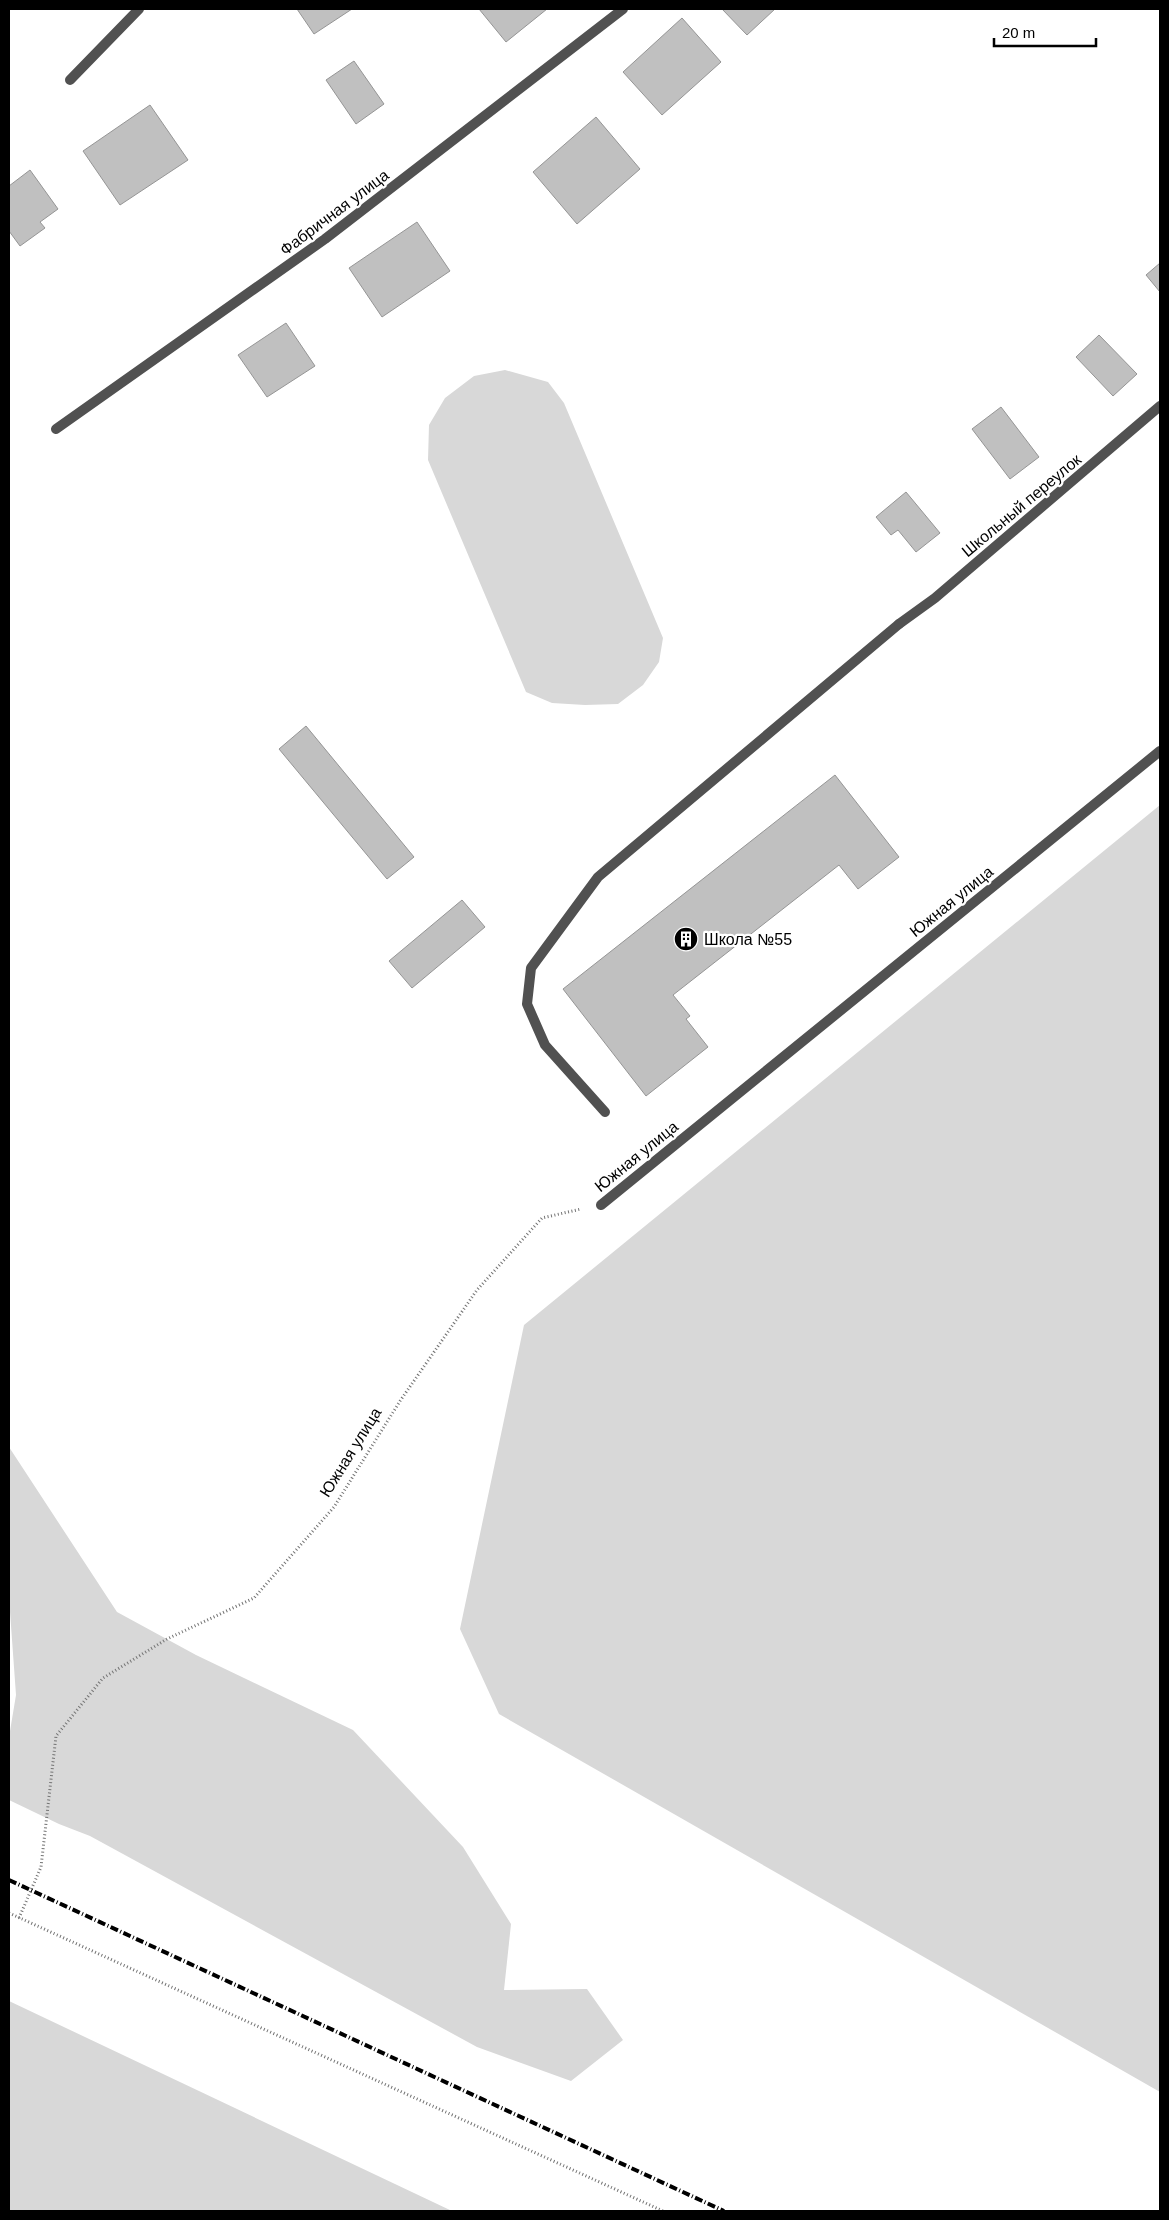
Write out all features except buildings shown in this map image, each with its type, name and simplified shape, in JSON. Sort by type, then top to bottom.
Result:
[{"type":"street","points":[[70,80],[140,9]]},
{"type":"street","name":"Фабричная улица","points":[[56,429],[325,239],[623,9]]},
{"type":"street","name":"Школьный переулок","points":[[605,1112],[545,1045],[528,1004],[531,968],[598,877],[898,624],[934,598],[1160,406]]},
{"type":"street","name":"Южная улица","points":[[601,1204],[1160,751]]},
{"type":"path","name":"Южная улица","points":[[19,1918],[41,1867],[56,1736],[102,1678],[167,1638],[254,1598],[334,1507],[400,1401],[477,1290],[542,1218],[601,1204]]},
{"type":"path","points":[[9,1913],[663,2211]]},
{"type":"shaded area","points":[[505,370],[548,382],[564,403],[663,638],[659,662],[643,685],[618,704],[552,703],[526,692],[428,460],[429,425],[445,398],[474,376]]},
{"type":"shaded area","points":[[1160,805],[1160,2092],[499,1714],[460,1629],[524,1325]]},
{"type":"shaded area","points":[[9,1447],[117,1612],[196,1655],[353,1730],[463,1847],[511,1924],[504,1990],[587,1989],[623,2040],[571,2081],[477,2047],[90,1836],[59,1824],[9,1800],[9,1737],[16,1695],[9,1598]]},
{"type":"shaded area","points":[[9,2001],[452,2211],[9,2211]]},
{"type":"railway","points":[[9,1880],[724,2211]]},
{"type":"place","name":"Школа №55","points":[[686,939]]}]
